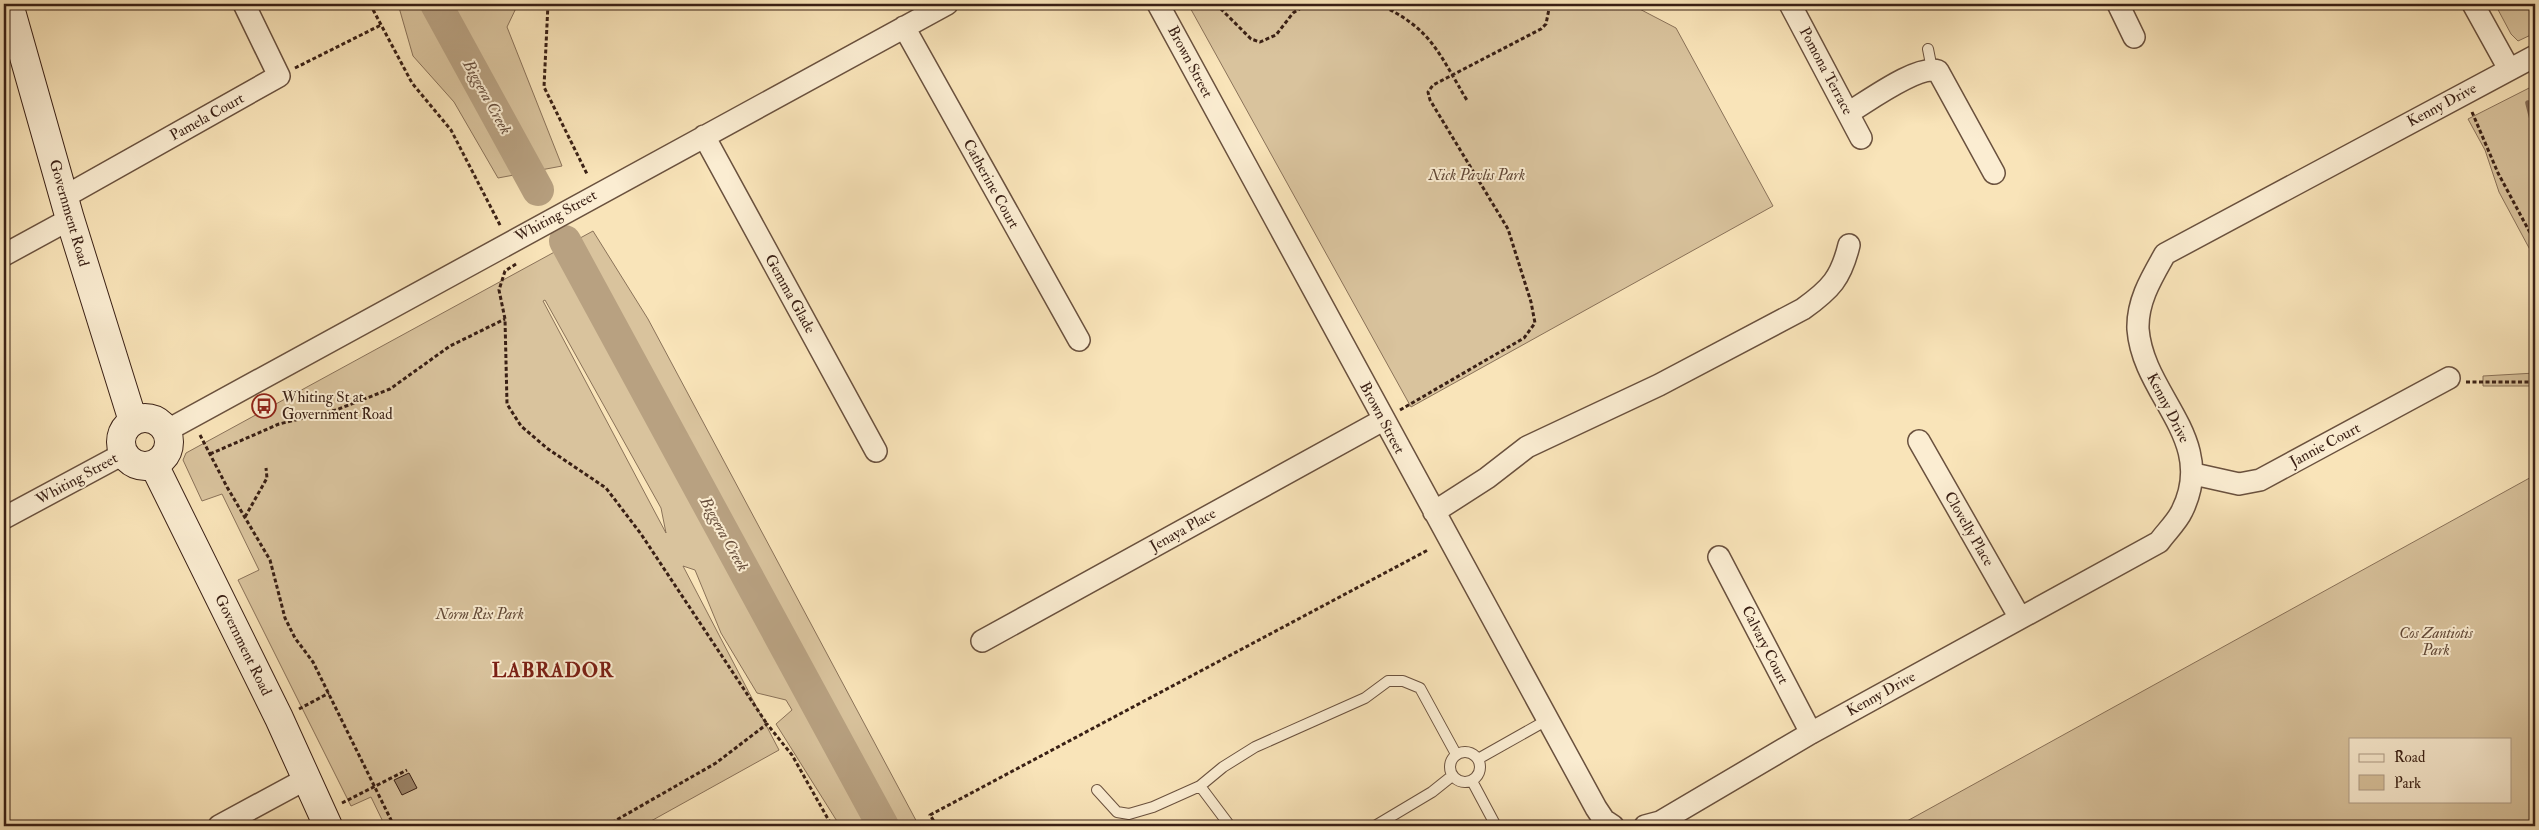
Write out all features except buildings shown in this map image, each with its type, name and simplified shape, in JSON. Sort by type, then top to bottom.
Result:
[{"type":"main road","name":"Government Road","points":[[9,4],[67,208],[133,420]]},
{"type":"main road","points":[[148,418],[162,424],[166,430],[169,446],[166,454],[154,464],[145,467],[136,465],[123,454],[120,445],[121,435],[125,426],[133,420],[148,418]]},
{"type":"main road","name":"Government Road","points":[[154,464],[279,718],[306,779],[332,816]]},
{"type":"street","points":[[244,4],[279,76]]},
{"type":"street","name":"Whiting Street","points":[[166,430],[947,4]]},
{"type":"street","name":"Brown Street","points":[[1158,4],[1596,808],[1604,820],[1613,826]]},
{"type":"street","name":"Pomona Terrace","points":[[1790,4],[1861,138]]},
{"type":"street","points":[[2118,4],[2134,37]]},
{"type":"street","points":[[2474,4],[2509,69]]},
{"type":"street","name":"Catherine Court","points":[[904,27],[1079,340]]},
{"type":"street","name":"Kenny Drive","points":[[1645,826],[1660,822],[1811,733],[2159,542],[2182,512],[2194,474],[2188,443],[2147,365],[2138,328],[2144,291],[2166,254],[2535,56]]},
{"type":"street","points":[[1848,113],[1918,72],[1930,59],[1994,172]]},
{"type":"street","name":"Pamela Court","points":[[4,255],[67,208],[279,76]]},
{"type":"street","name":"Gemma Glade","points":[[704,136],[876,452]]},
{"type":"street","points":[[1434,512],[1487,478],[1527,447],[1659,385],[1802,309],[1823,294],[1835,282],[1843,268],[1849,245]]},
{"type":"street","name":"Jannie Court","points":[[2194,474],[2239,484],[2260,480],[2449,378]]},
{"type":"street","name":"Jenaya Place","points":[[982,640],[1383,420]]},
{"type":"street","name":"Clovelly Place","points":[[1919,441],[2020,618]]},
{"type":"street","name":"Whiting Street","points":[[4,518],[123,454]]},
{"type":"street","name":"Calvary Court","points":[[1719,556],[1811,733]]},
{"type":"street","points":[[219,826],[306,779]]},
{"type":"lane","points":[[1097,790],[1117,812],[1129,814],[1153,807],[1200,786],[1223,767],[1255,747],[1365,698],[1388,681],[1403,681],[1420,688],[1456,754]]},
{"type":"lane","points":[[1478,759],[1549,719]]},
{"type":"lane","points":[[1469,752],[1478,759],[1480,772],[1472,781],[1461,782],[1452,776],[1450,765],[1456,754],[1469,752]]},
{"type":"lane","points":[[1375,826],[1432,792],[1452,776]]},
{"type":"lane","points":[[1472,781],[1496,826]]},
{"type":"lane","points":[[1200,786],[1230,826]]},
{"type":"path","points":[[370,4],[412,83],[451,130],[502,229]]},
{"type":"path","points":[[548,4],[544,87],[587,174]]},
{"type":"path","points":[[1216,4],[1251,39],[1260,42],[1276,35],[1293,13],[1307,4]]},
{"type":"path","points":[[1378,4],[1399,14],[1428,37],[1468,102]]},
{"type":"path","points":[[1383,420],[1524,338],[1531,332],[1534,323],[1531,302],[1508,229],[1430,100],[1428,92],[1433,85],[1541,29],[1546,24],[1550,4]]},
{"type":"path","points":[[279,76],[381,25]]},
{"type":"path","points":[[2462,94],[2480,127],[2498,173],[2535,242]]},
{"type":"path","points":[[519,261],[505,271],[499,290],[505,319],[507,404],[521,426],[548,448],[606,488],[641,534],[767,724],[792,755],[832,826]]},
{"type":"path","points":[[210,454],[279,424],[336,410],[390,389],[450,346],[505,319]]},
{"type":"path","points":[[2449,378],[2473,384],[2535,382]]},
{"type":"path","points":[[204,433],[200,435],[270,560],[285,618],[295,638],[313,662],[394,826]]},
{"type":"path","points":[[245,517],[267,478],[266,468]]},
{"type":"path","points":[[937,826],[930,815],[1428,550]]},
{"type":"path","points":[[302,717],[298,709],[329,693]]},
{"type":"path","points":[[606,826],[716,763],[767,724]]},
{"type":"path","points":[[332,816],[374,786],[407,770]]},
{"type":"green space","points":[[398,4],[518,4],[507,27],[562,166],[498,178],[454,102],[413,56]]},
{"type":"green space","name":"Nick Pavlis Park","points":[[1188,4],[1630,4],[1676,28],[1773,206],[1411,407]]},
{"type":"green space","points":[[2495,4],[2535,4],[2535,33],[2518,41],[2511,34]]},
{"type":"green space","points":[[2535,85],[2535,259],[2499,192],[2485,150],[2468,119]]},
{"type":"green space","name":"Norm Rix Park","points":[[593,231],[648,319],[919,826],[840,826],[776,724],[792,710],[786,700],[757,693],[721,633],[695,570],[683,566],[779,750],[642,826],[385,826],[371,797],[351,806],[238,580],[259,570],[222,494],[202,501],[183,460],[186,453]],"holes":[[[545,300],[661,508],[666,533],[543,301]]]},
{"type":"green space","points":[[2535,373],[2535,386],[2483,386],[2483,376]]},
{"type":"green space","name":"Cos Zantiotis Park","points":[[2535,475],[2535,826],[1898,826]]},
{"type":"waterway","name":"Biggera Creek","points":[[436,4],[538,190]]},
{"type":"waterway","points":[[2532,27],[2535,15]]},
{"type":"waterway","points":[[2528,103],[2535,131]]},
{"type":"waterway","name":"Biggera Creek","points":[[565,241],[883,826]]},
{"type":"place","name":"Whiting St at Government Road","points":[[264,406]]},
{"type":"district","name":"LABRADOR","points":[[553,670]]}]
